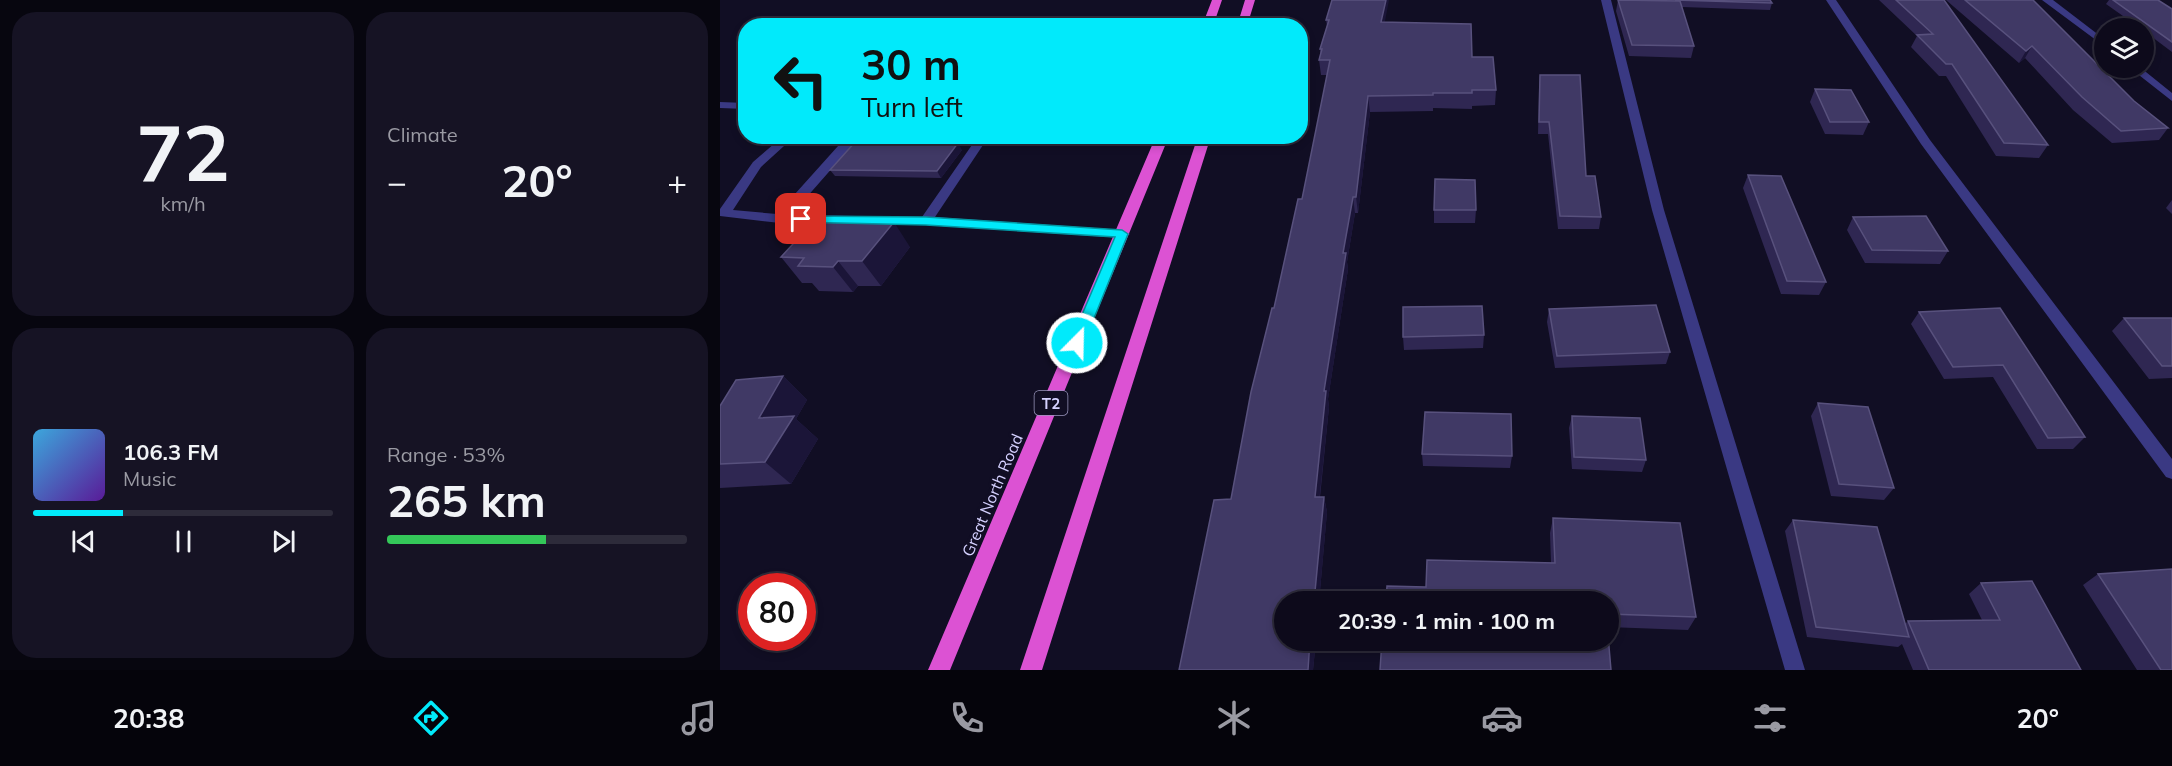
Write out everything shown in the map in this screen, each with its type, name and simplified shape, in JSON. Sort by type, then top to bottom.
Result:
[{"type":"highway","points":[[1211,18],[1217,0]]},
{"type":"highway","points":[[1244,18],[1250,0]]},
{"type":"highway","name":"Great North Road","points":[[939,670],[1161,144]]},
{"type":"highway","points":[[1031,670],[1202,144]]},
{"type":"street","points":[[1606,0],[1658,210],[1795,670]]},
{"type":"street","points":[[1831,0],[1925,142],[2172,472]]},
{"type":"street","points":[[2047,0],[2094,35]]},
{"type":"street","points":[[2147,78],[2172,98]]},
{"type":"street","points":[[720,105],[738,106]]},
{"type":"street","points":[[780,144],[757,165],[724,213],[780,219],[926,221],[1122,234]]},
{"type":"street","points":[[780,219],[847,144]]},
{"type":"street","points":[[926,221],[979,144]]},
{"type":"building","points":[[1332,0],[1386,0],[1381,22],[1471,24],[1472,57],[1493,57],[1496,90],[1472,90],[1472,93],[1433,93],[1433,95],[1368,96],[1356,197],[1353,197],[1343,253],[1346,253],[1324,391],[1326,391],[1315,497],[1324,497],[1315,591],[1274,591],[1274,651],[1309,651],[1308,670],[1179,670],[1214,500],[1231,499],[1251,392],[1272,308],[1274,308],[1298,199],[1302,199],[1330,60],[1319,60],[1329,20],[1326,20]]},
{"type":"building","points":[[1618,0],[1680,1],[1694,46],[1632,45]]},
{"type":"building","points":[[1675,0],[1770,0],[1772,3]]},
{"type":"building","points":[[1896,0],[1944,0],[2048,145],[2004,143],[1952,64],[1946,64],[1917,35],[1933,34]]},
{"type":"building","points":[[1965,0],[2033,0],[2094,61],[2094,78],[2111,78],[2134,101],[2168,128],[2121,131],[2082,97],[2032,46],[2026,51]]},
{"type":"building","points":[[2113,0],[2158,0],[2172,9],[2172,42],[2154,29],[2154,18],[2138,18]]},
{"type":"building","points":[[1540,75],[1580,75],[1586,176],[1595,176],[1601,217],[1560,216],[1549,122],[1539,122]]},
{"type":"building","points":[[1815,89],[1851,90],[1869,122],[1830,122]]},
{"type":"building","points":[[853,144],[957,144],[937,171],[830,170]]},
{"type":"building","points":[[1748,175],[1781,176],[1826,282],[1787,281]]},
{"type":"building","points":[[1435,179],[1475,180],[1476,210],[1434,210]]},
{"type":"building","points":[[1926,216],[1948,251],[1872,250],[1853,217]]},
{"type":"building","points":[[815,220],[894,222],[862,261],[838,261],[833,267],[798,266],[804,258],[781,257]]},
{"type":"building","points":[[1656,305],[1670,352],[1557,356],[1549,309]]},
{"type":"building","points":[[1482,306],[1484,335],[1403,337],[1403,307]]},
{"type":"building","points":[[2000,308],[2085,437],[2048,438],[2003,365],[1953,367],[1919,312]]},
{"type":"building","points":[[2124,318],[2172,318],[2172,366],[2162,366]]},
{"type":"building","points":[[783,376],[759,418],[794,416],[765,462],[720,464],[720,406],[736,380]]},
{"type":"building","points":[[1818,403],[1868,407],[1894,488],[1839,484]]},
{"type":"building","points":[[1425,412],[1511,414],[1512,456],[1422,454]]},
{"type":"building","points":[[1572,416],[1640,418],[1646,460],[1574,457]]},
{"type":"building","points":[[1553,518],[1680,523],[1696,617],[1619,614],[1619,591],[1387,591],[1387,586],[1426,587],[1427,560],[1555,563]]},
{"type":"building","points":[[1793,520],[1877,527],[1909,637],[1816,627]]},
{"type":"building","points":[[2172,569],[2172,670],[2161,670],[2098,574]]},
{"type":"building","points":[[2032,581],[2081,670],[1929,670],[1908,621],[2000,620],[1981,583]]},
{"type":"building","points":[[1381,651],[1609,651],[1611,670],[1380,670]]},
{"type":"route","points":[[801,219],[926,221],[1122,234],[1077,343]]}]
